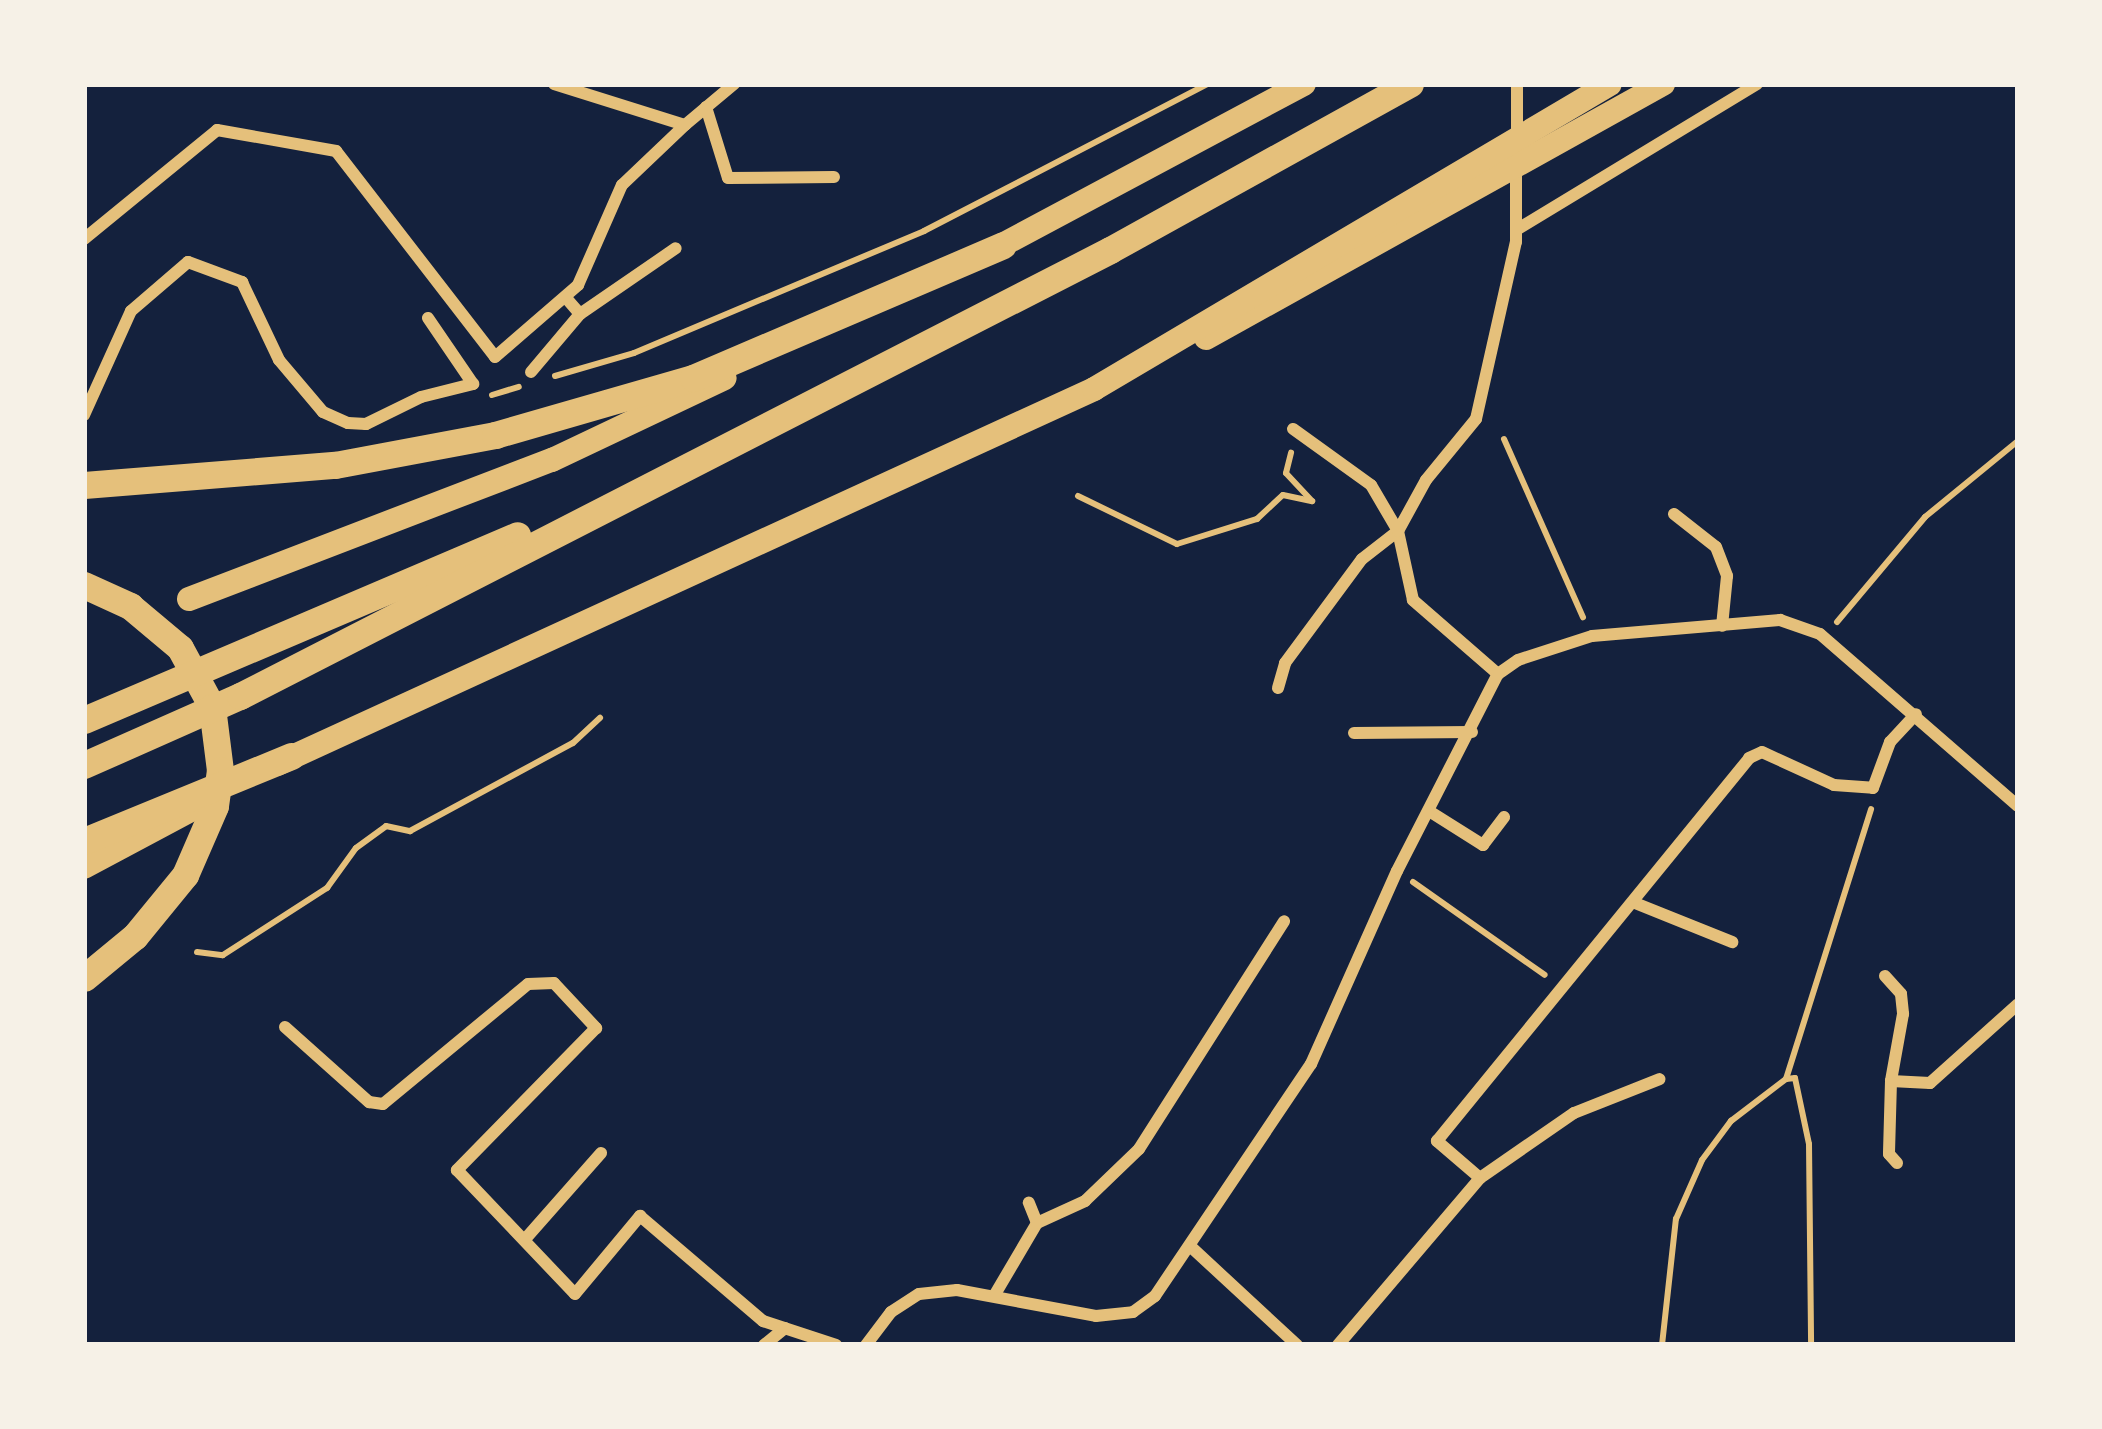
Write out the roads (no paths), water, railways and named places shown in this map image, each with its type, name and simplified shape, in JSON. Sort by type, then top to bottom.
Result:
[{"type":"highway","points":[[84,765],[240,696],[789,414],[1410,84]]},
{"type":"highway","points":[[84,485],[335,465],[534,425],[693,378],[1003,245]]},
{"type":"highway","points":[[84,720],[789,414]]},
{"type":"highway","points":[[84,585],[156,624],[198,674],[212,707],[220,770],[215,806],[185,874],[161,905],[84,977]]},
{"type":"highway","points":[[84,841],[291,756]]},
{"type":"main road","points":[[1235,116],[1279,84]]},
{"type":"main road","points":[[189,599],[552,460],[1003,245],[1235,116],[1304,84]]},
{"type":"main road","points":[[1094,389],[1610,84]]},
{"type":"main road","points":[[84,867],[291,756],[1262,313],[1663,84]]},
{"type":"street","points":[[554,84],[686,125]]},
{"type":"street","points":[[84,238],[217,130],[336,151],[485,353],[495,357],[566,298],[622,184],[734,84]]},
{"type":"street","points":[[1278,688],[1285,663],[1362,560],[1398,531],[1426,480],[1476,419],[1516,230],[1517,84]]},
{"type":"street","points":[[1516,230],[1756,84]]},
{"type":"street","points":[[706,107],[728,178],[835,177]]},
{"type":"street","points":[[531,372],[580,314],[676,248]]},
{"type":"street","points":[[84,415],[131,311],[188,262],[242,282],[279,360],[323,412],[348,423],[366,424],[473,384],[428,318]]},
{"type":"street","points":[[566,298],[580,314]]},
{"type":"street","points":[[1295,430],[1371,485],[1398,531],[1413,600],[1498,674]]},
{"type":"street","points":[[1675,514],[1716,547],[1726,576],[1722,626]]},
{"type":"street","points":[[866,1345],[919,1294],[994,1296],[1096,1316],[1133,1312],[1155,1296],[1312,1064],[1397,871],[1498,674],[1592,636],[1780,620],[1820,634],[2018,806]]},
{"type":"street","points":[[1480,1178],[1436,1141],[1762,752],[1834,785],[1873,788],[1890,742],[1916,714]]},
{"type":"street","points":[[1354,734],[1472,732]]},
{"type":"street","points":[[1429,811],[1483,845],[1504,817]]},
{"type":"street","points":[[1635,903],[1732,942]]},
{"type":"street","points":[[994,1296],[1037,1222],[1085,1201],[1139,1148],[1284,921]]},
{"type":"street","points":[[1885,976],[1901,994],[1903,1014],[1891,1082],[1889,1154],[1897,1163]]},
{"type":"street","points":[[285,1027],[369,1102],[383,1104],[528,984],[554,983],[596,1028],[457,1170],[527,1237],[575,1294],[640,1216],[763,1321],[836,1345]]},
{"type":"street","points":[[1891,1082],[1930,1083],[2018,1004]]},
{"type":"street","points":[[1338,1345],[1480,1178],[1574,1113],[1660,1079]]},
{"type":"street","points":[[527,1237],[601,1153]]},
{"type":"street","points":[[1029,1203],[1037,1222]]},
{"type":"street","points":[[1190,1246],[1297,1345]]},
{"type":"street","points":[[764,1345],[785,1328]]}]
